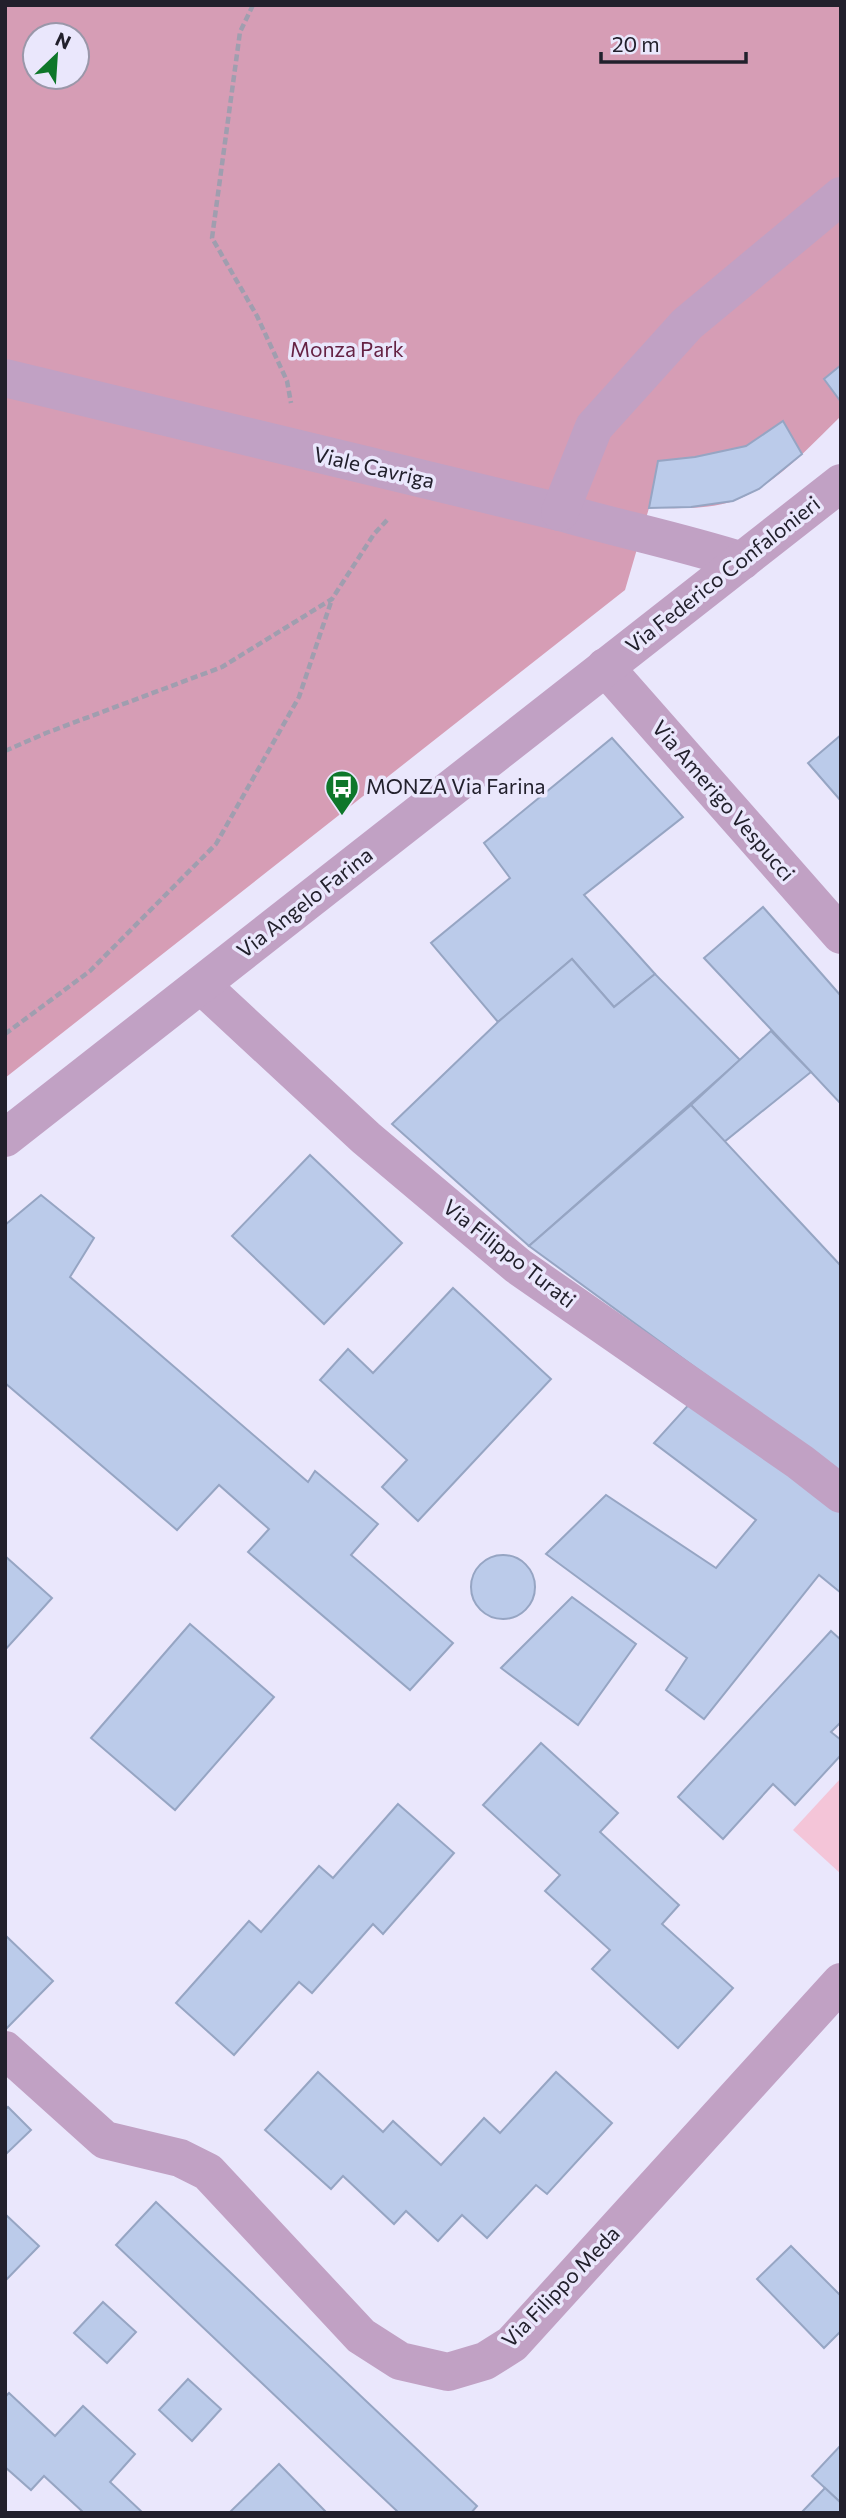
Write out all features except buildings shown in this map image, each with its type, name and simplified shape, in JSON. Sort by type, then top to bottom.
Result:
[{"type":"street","points":[[559,512],[594,427],[687,324],[841,196]]},
{"type":"street","name":"Viale Cavriga","points":[[5,378],[559,512],[641,535],[693,545],[742,561]]},
{"type":"street","name":"Via Federico Confalonieri","points":[[605,667],[841,483]]},
{"type":"street","name":"Via Amerigo Vespucci","points":[[605,667],[841,935]]},
{"type":"street","name":"Via Angelo Farina","points":[[5,1138],[605,667]]},
{"type":"street","name":"Via Filippo Turati","points":[[201,985],[366,1138],[518,1266],[789,1454],[841,1494]]},
{"type":"street","name":"Via Filippo Meda","points":[[5,2050],[105,2140],[180,2158],[208,2172],[361,2336],[400,2361],[448,2372],[485,2361],[512,2344],[841,1982]]},
{"type":"path","points":[[253,5],[240,32],[212,238],[257,316],[287,381],[296,423],[292,448]]},
{"type":"path","points":[[5,1034],[90,971],[216,844],[299,697],[332,599],[374,534],[404,500],[418,478]]},
{"type":"path","points":[[5,751],[222,667],[332,599]]},
{"type":"shaded area","points":[[841,1778],[841,1874],[793,1830]]},
{"type":"green space","name":"Monza Park","points":[[5,5],[841,5],[841,416],[792,463],[751,493],[715,505],[649,508],[625,590],[5,1078]]},
{"type":"place","name":"MONZA Via Farina","points":[[342,817]]}]
